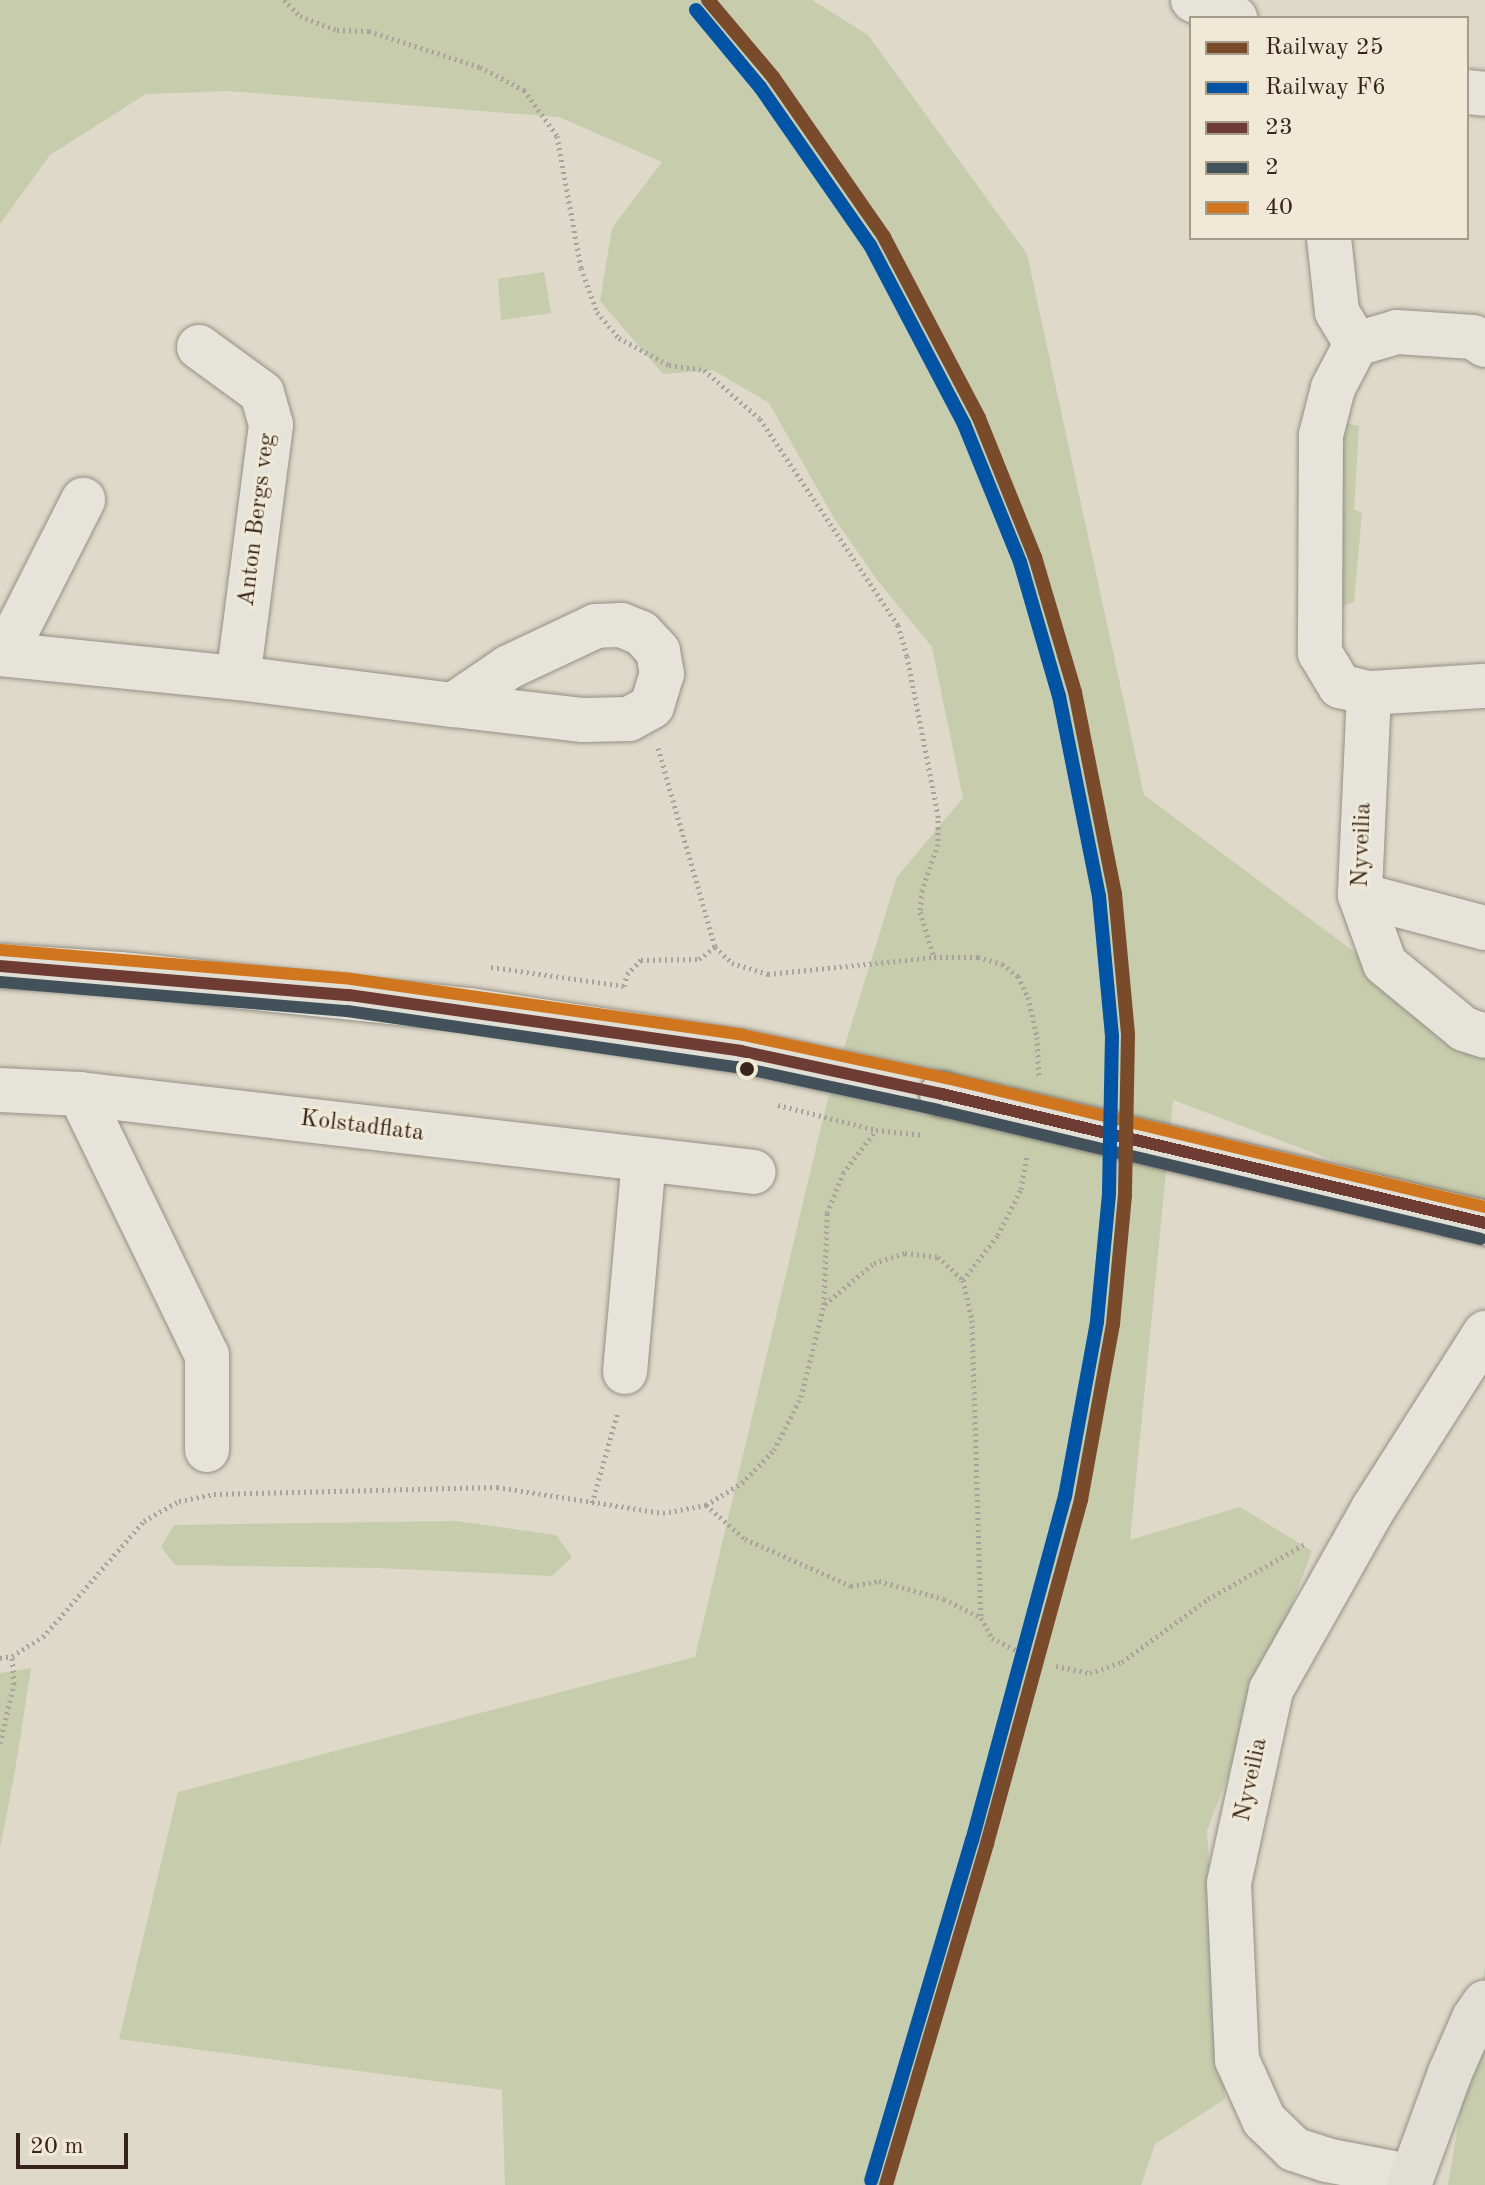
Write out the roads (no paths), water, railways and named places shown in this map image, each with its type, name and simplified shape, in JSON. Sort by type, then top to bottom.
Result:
[{"type":"main road","points":[[0,966],[151,976],[469,1010],[741,1051],[942,1094],[1485,1223]]},
{"type":"main road","points":[[1409,2181],[1474,2018],[1485,2002]]},
{"type":"street","points":[[1193,0],[1230,16]]},
{"type":"street","points":[[1329,240],[1337,312],[1356,344]]},
{"type":"street","points":[[1485,345],[1473,337],[1397,332],[1356,344],[1333,388],[1321,435],[1320,653],[1340,686],[1369,693],[1485,686]]},
{"type":"street","name":"Anton Bergs veg","points":[[199,347],[262,393],[271,425],[238,678]]},
{"type":"street","points":[[83,500],[3,654],[238,678],[453,705],[583,720],[629,719],[652,706],[662,674],[658,651],[641,633],[621,625],[596,626],[509,667],[453,705]]},
{"type":"street","name":"Nyveilia","points":[[1369,693],[1360,895],[1385,964],[1464,1029],[1485,1036]]},
{"type":"street","points":[[1360,895],[1485,928]]},
{"type":"street","name":"Kolstadflata","points":[[0,1090],[80,1094],[754,1172]]},
{"type":"street","points":[[80,1094],[207,1355],[207,1450]]},
{"type":"street","points":[[625,1372],[644,1160]]},
{"type":"street","name":"Nyveilia","points":[[1409,2181],[1294,2149],[1264,2120],[1237,2060],[1229,1883],[1271,1690],[1373,1509],[1485,1333]]},
{"type":"rail line","name":"25","points":[[708,0],[773,77],[884,237],[979,418],[1035,557],[1075,692],[1115,894],[1128,1035],[1125,1195],[1113,1324],[1081,1500],[987,1844],[886,2185]]},
{"type":"rail line","name":"F6","points":[[696,10],[760,87],[870,245],[964,424],[1020,562],[1059,696],[1099,896],[1112,1036],[1109,1194],[1097,1322],[1065,1496],[972,1840],[871,2180]]}]
